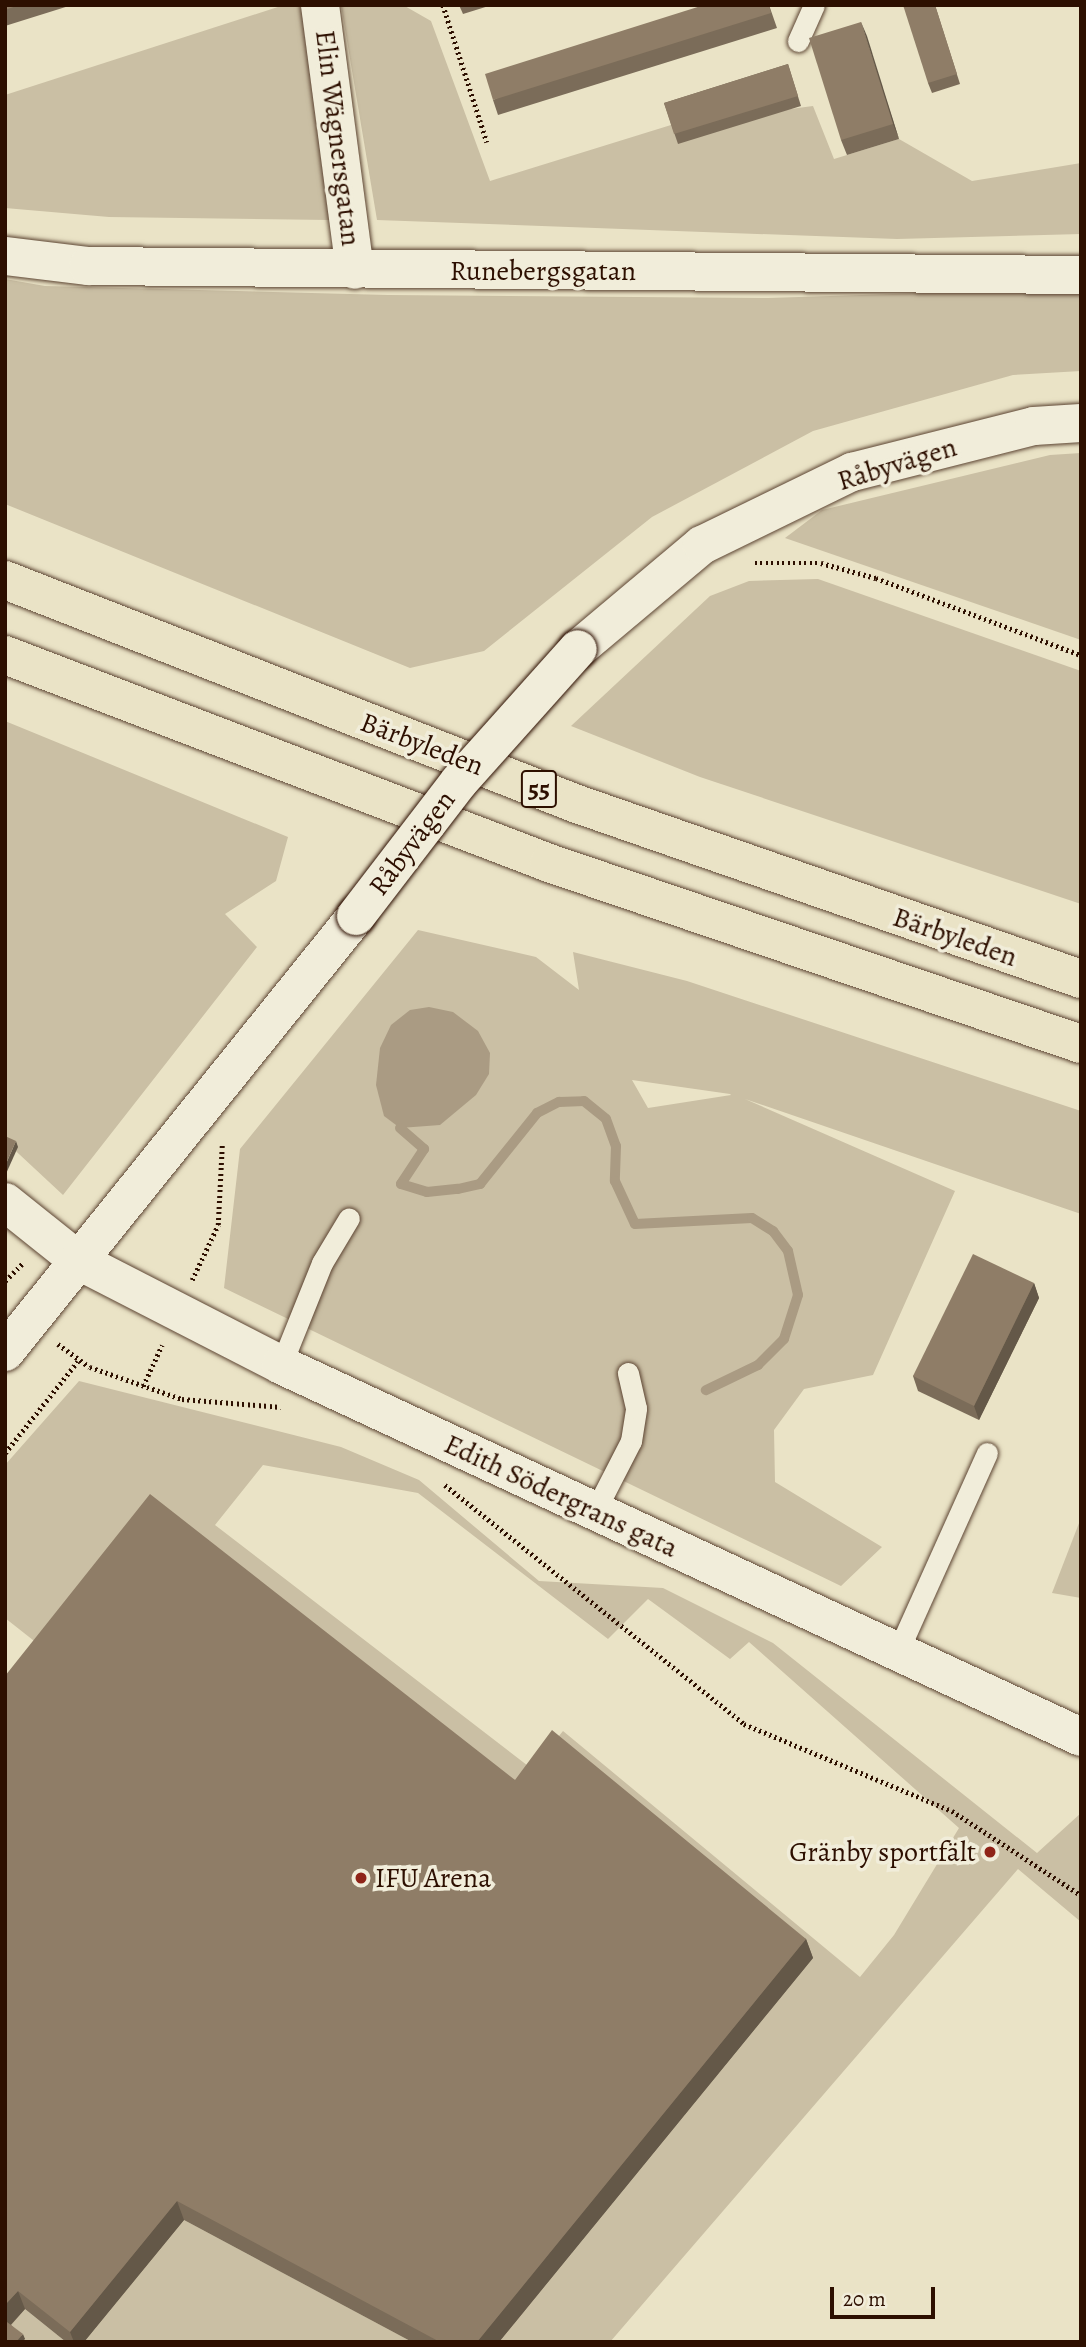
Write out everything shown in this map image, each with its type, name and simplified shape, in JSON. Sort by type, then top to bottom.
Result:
[{"type":"main road","name":"Bärbyleden","points":[[5,580],[577,804],[1081,979]]},
{"type":"main road","name":"55","points":[[5,655],[549,863],[1081,1044]]},
{"type":"street","name":"Elin Wägnersgatan","points":[[320,5],[355,270]]},
{"type":"street","name":"Runebergsgatan","points":[[5,256],[88,266],[1081,275]]},
{"type":"street","name":"Råbyvägen","points":[[5,1352],[356,916],[459,782],[579,649],[702,545],[852,472],[1034,426],[1081,423]]},
{"type":"street","name":"Edith Södergrans gata","points":[[5,1202],[53,1234],[79,1261],[281,1365],[1081,1737]]},
{"type":"lane","points":[[798,41],[814,5]]},
{"type":"lane","points":[[281,1365],[322,1263],[349,1218]]},
{"type":"lane","points":[[596,1511],[631,1441],[636,1408],[628,1373]]},
{"type":"lane","points":[[898,1651],[987,1452]]},
{"type":"path","points":[[443,5],[487,142]]},
{"type":"path","points":[[739,565],[774,559],[843,569],[1081,655]]},
{"type":"path","points":[[143,1386],[218,1226],[216,1156],[227,1135]]},
{"type":"path","points":[[30,1322],[78,1361],[143,1386],[182,1399],[286,1408]]},
{"type":"path","points":[[5,1453],[78,1361]]},
{"type":"path","points":[[439,1480],[744,1724],[952,1811],[1081,1895]]},
{"type":"shaded area","points":[[284,5],[299,5],[311,38],[329,220],[109,217],[5,208],[5,95]]},
{"type":"shaded area","points":[[341,5],[403,5],[431,21],[490,181],[671,125],[813,106],[834,159],[899,139],[972,181],[1081,163],[1081,234],[897,239],[377,220]]},
{"type":"shaded area","points":[[5,279],[45,286],[388,295],[768,298],[1081,288],[1081,371],[1013,375],[813,431],[652,517],[484,651],[410,668],[5,504]]},
{"type":"shaded area","points":[[1081,453],[1081,640],[785,538],[822,510],[1050,455]]},
{"type":"shaded area","points":[[818,579],[1081,671],[1081,904],[700,777],[571,726],[710,596],[749,581]]},
{"type":"shaded area","points":[[5,721],[288,837],[276,881],[225,914],[257,947],[63,1195],[5,1141]]},
{"type":"shaded area","points":[[418,930],[536,957],[579,990],[573,952],[687,981],[1081,1111],[1081,1214],[745,1099],[955,1191],[873,1375],[804,1389],[774,1430],[775,1482],[882,1547],[841,1586],[224,1288],[240,1149]],"holes":[[[632,1080],[730,1094],[648,1108]]]},
{"type":"shaded area","points":[[429,1007],[453,1012],[478,1031],[490,1053],[489,1074],[476,1095],[440,1125],[400,1128],[384,1116],[376,1085],[380,1048],[391,1025],[410,1010]]},
{"type":"shaded area","name":"Gränby sportfält","points":[[79,1381],[341,1447],[419,1480],[539,1581],[663,1588],[773,1643],[1037,1853],[1081,1813],[1081,1922],[1018,1869],[610,2342],[499,2342],[813,1958],[522,1799],[38,1644],[5,1618],[5,1465]],"holes":[[[263,1465],[418,1493],[608,1639],[648,1599],[730,1659],[749,1642],[959,1828],[894,1935],[860,1977],[563,1731],[532,1769],[215,1525]]]},
{"type":"shaded area","points":[[1081,1518],[1081,1598],[1052,1593]]},
{"type":"shaded area","points":[[184,2220],[412,2342],[84,2342]]},
{"type":"shaded area","points":[[25,2309],[66,2342],[5,2342],[5,2331]]},
{"type":"building","points":[[5,5],[19,5],[5,10]]},
{"type":"building","points":[[704,5],[769,5],[771,13],[493,100],[485,74]]},
{"type":"building","points":[[903,5],[935,5],[957,74],[928,83]]},
{"type":"building","points":[[861,22],[893,124],[841,140],[809,38]]},
{"type":"building","points":[[788,64],[798,96],[674,134],[664,103]]},
{"type":"building","points":[[5,1136],[16,1141],[5,1166]]},
{"type":"building","points":[[973,1254],[1034,1283],[974,1406],[913,1376]]},
{"type":"building","name":"IFU Arena","points":[[150,1494],[515,1780],[552,1730],[806,1939],[477,2342],[440,2342],[177,2201],[70,2332],[18,2291],[5,2305],[5,1676]]},
{"type":"building","points":[[7,2322],[23,2334],[16,2342],[5,2342]]},
{"type":"waterway","points":[[400,1128],[424,1149],[401,1184],[427,1192],[458,1189],[480,1184],[537,1113],[559,1102],[584,1101],[606,1119],[616,1146],[615,1181],[635,1224],[752,1218],[773,1231],[788,1251],[798,1295],[784,1339],[758,1365],[706,1390]]},
{"type":"place","name":"Gränby sportfält","points":[[990,1852]]},
{"type":"place","name":"IFU Arena","points":[[361,1878]]}]
